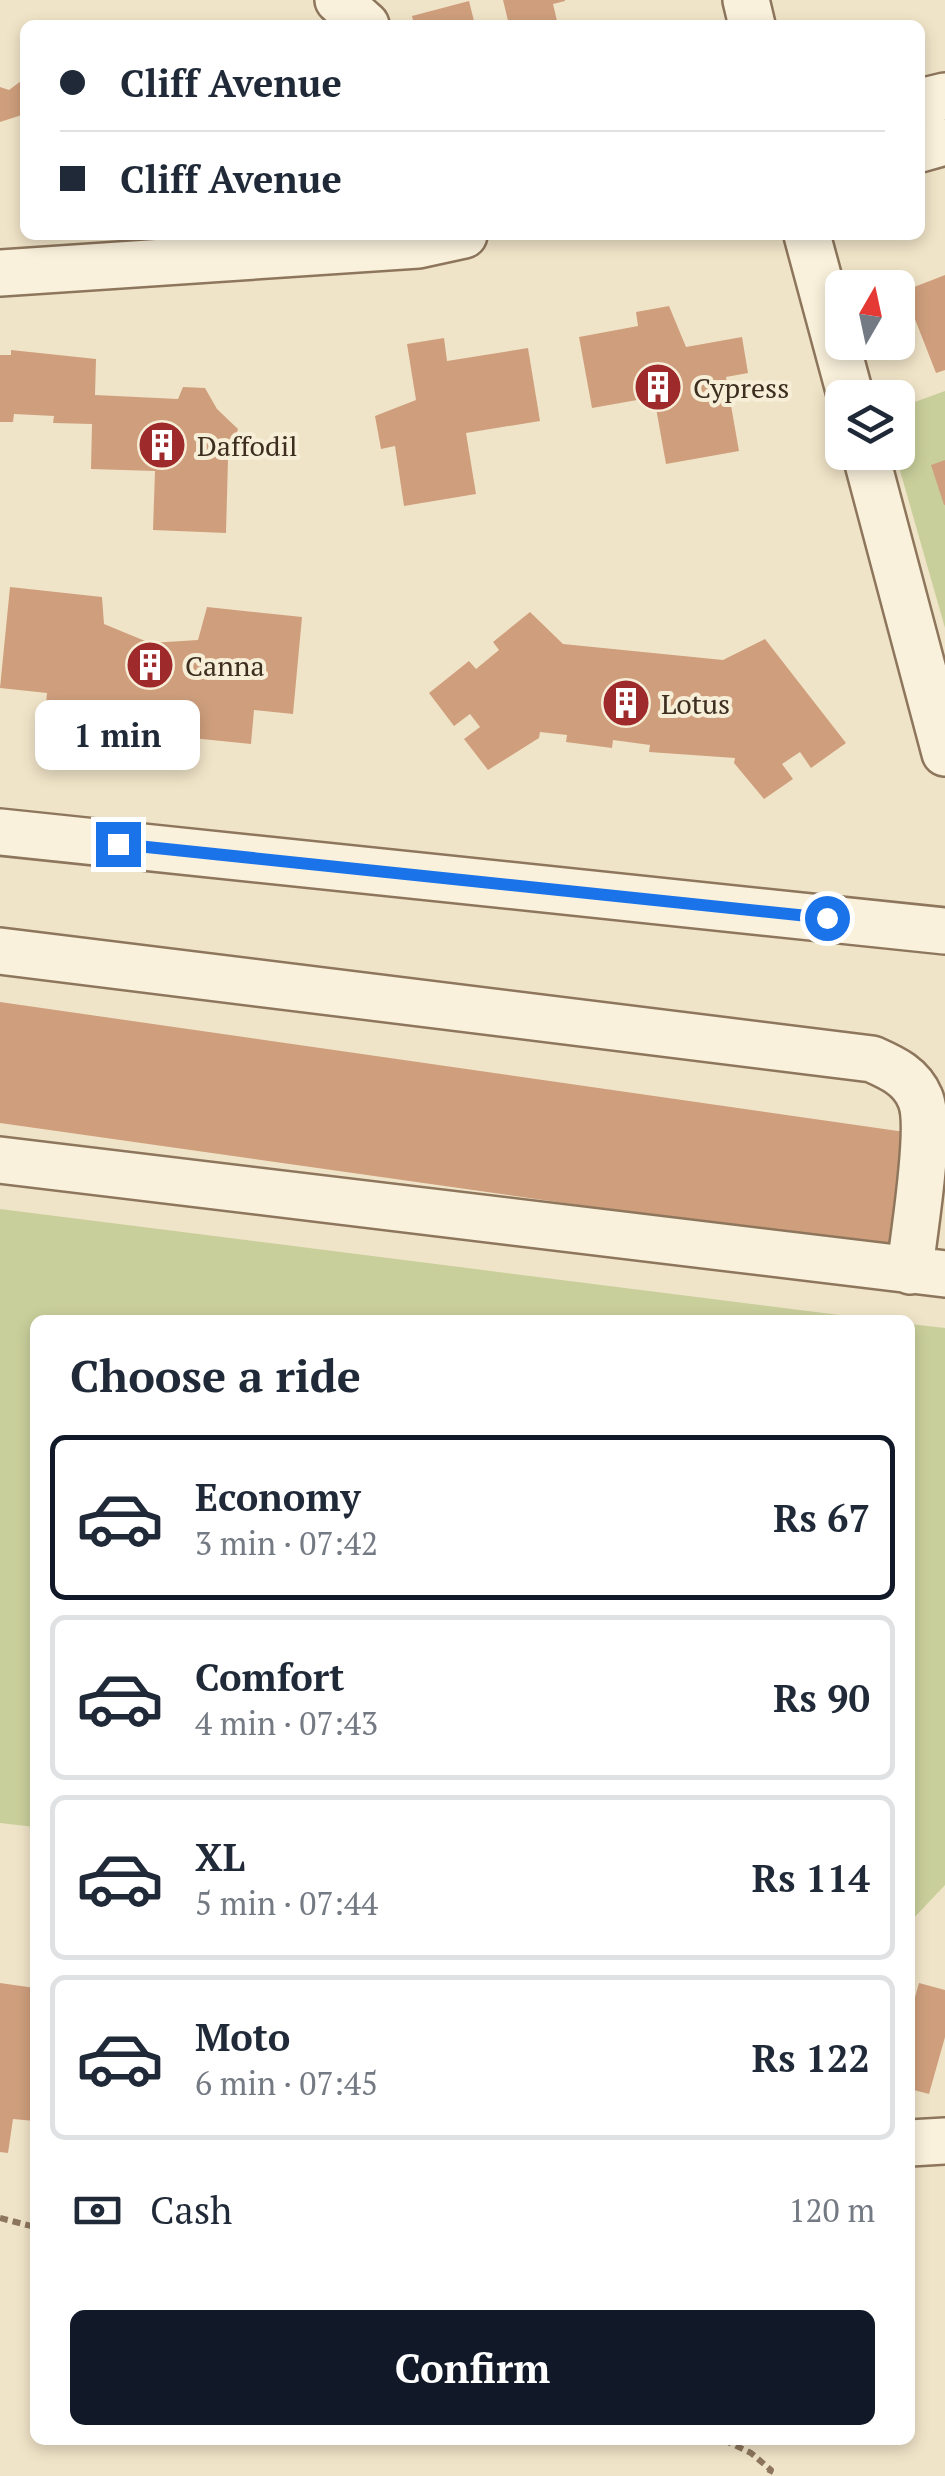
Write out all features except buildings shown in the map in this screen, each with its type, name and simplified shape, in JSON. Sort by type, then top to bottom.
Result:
[{"type":"street","points":[[338,0],[360,20]]},
{"type":"street","points":[[0,273],[417,240]]},
{"type":"street","points":[[809,240],[845,380]]},
{"type":"street","points":[[870,470],[945,753]]},
{"type":"street","points":[[0,832],[945,930]]},
{"type":"street","points":[[0,951],[872,1059],[902,1073],[920,1098],[924,1122],[927,1272],[0,1160]]},
{"type":"street","points":[[915,2143],[945,2140]]},
{"type":"path","points":[[0,2218],[30,2226]]},
{"type":"path","points":[[734,2445],[771,2470],[768,2476]]},
{"type":"green space","points":[[945,391],[945,628],[900,470],[915,470],[915,402]]},
{"type":"green space","points":[[0,1209],[839,1315],[30,1315],[30,1826],[0,1823]]},
{"type":"green space","points":[[915,1325],[945,1328],[945,1885],[915,1917]]},
{"type":"place","name":"Cypress","points":[[658,387]]},
{"type":"place","name":"Daffodil","points":[[162,445]]},
{"type":"place","name":"Canna","points":[[150,665]]},
{"type":"place","name":"Lotus","points":[[626,703]]},
{"type":"route","points":[[118,844],[827,918]]}]
